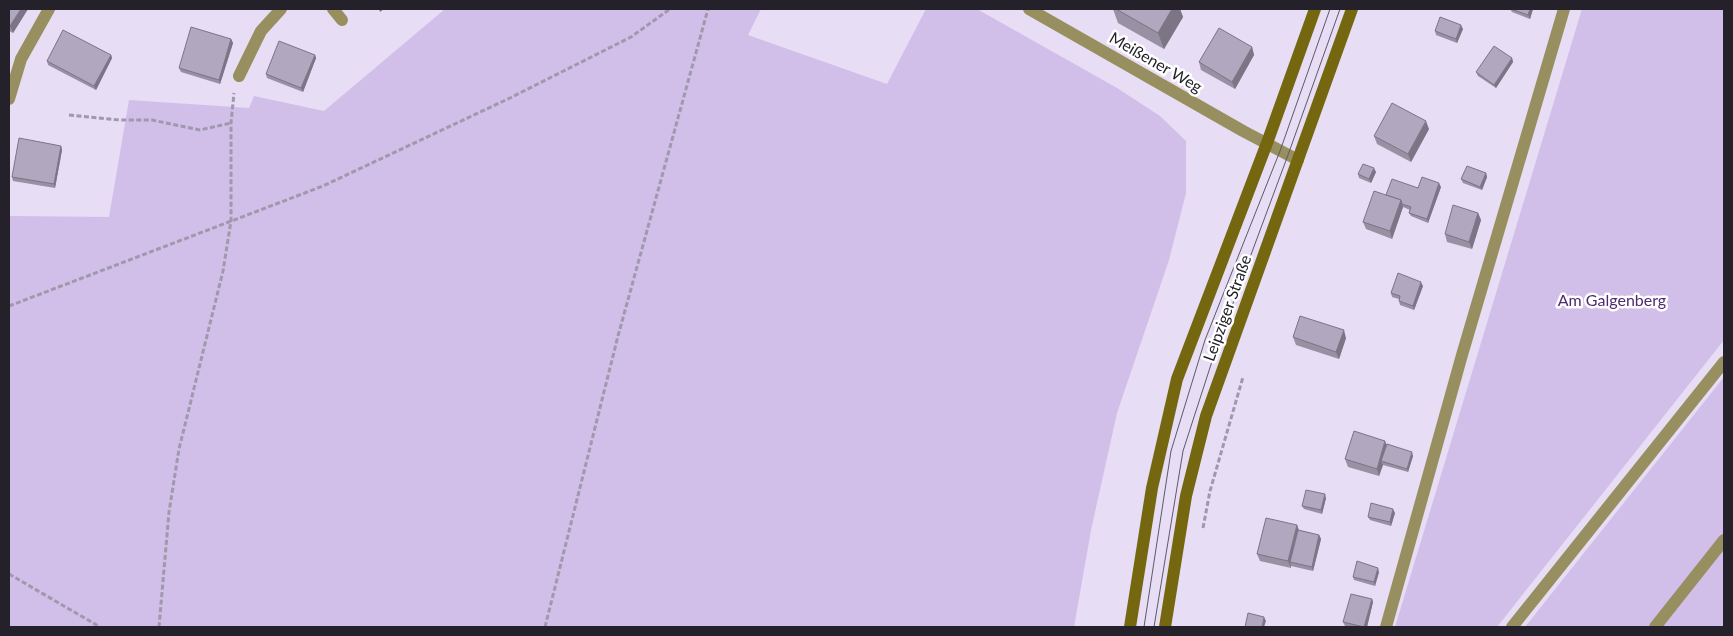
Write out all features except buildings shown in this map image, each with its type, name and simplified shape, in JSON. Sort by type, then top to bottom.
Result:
[{"type":"main road","name":"Leipziger Straße","points":[[1130,627],[1152,488],[1177,379],[1267,143],[1315,9]]},
{"type":"main road","name":"Leipziger Straße","points":[[1165,627],[1186,496],[1206,416],[1352,9]]},
{"type":"street","points":[[9,99],[21,60],[49,9]]},
{"type":"street","points":[[239,76],[261,30],[281,9]]},
{"type":"street","points":[[333,9],[342,20]]},
{"type":"street","name":"Meißener Weg","points":[[1029,9],[1298,160]]},
{"type":"street","points":[[1386,627],[1462,355],[1564,9]]},
{"type":"street","points":[[1512,627],[1724,362]]},
{"type":"street","points":[[1655,627],[1724,540]]},
{"type":"path","points":[[9,306],[323,186],[510,98],[631,37],[670,9]]},
{"type":"path","points":[[545,627],[618,336],[708,9]]},
{"type":"path","points":[[159,627],[169,512],[179,449],[224,270],[231,221],[232,98],[239,76]]},
{"type":"path","points":[[69,116],[120,120],[152,120],[200,130],[231,123]]},
{"type":"path","points":[[1202,530],[1210,491],[1246,368]]},
{"type":"path","points":[[9,574],[100,627]]},
{"type":"green space","points":[[445,9],[761,9],[748,35],[887,84],[926,9],[977,9],[1117,88],[1160,116],[1186,141],[1186,193],[1169,260],[1117,413],[1091,530],[1074,627],[9,627],[9,216],[109,217],[129,100],[249,108],[254,96],[324,111]]},
{"type":"green space","name":"Am Galgenberg","points":[[1582,9],[1724,9],[1724,340],[1497,627],[1395,627]]},
{"type":"green space","points":[[1724,377],[1724,627],[1525,627]]},
{"type":"tram line","points":[[1144,627],[1171,451],[1205,340],[1280,151],[1330,9]]},
{"type":"tram line","points":[[1154,627],[1183,451],[1216,349],[1340,9]]}]
